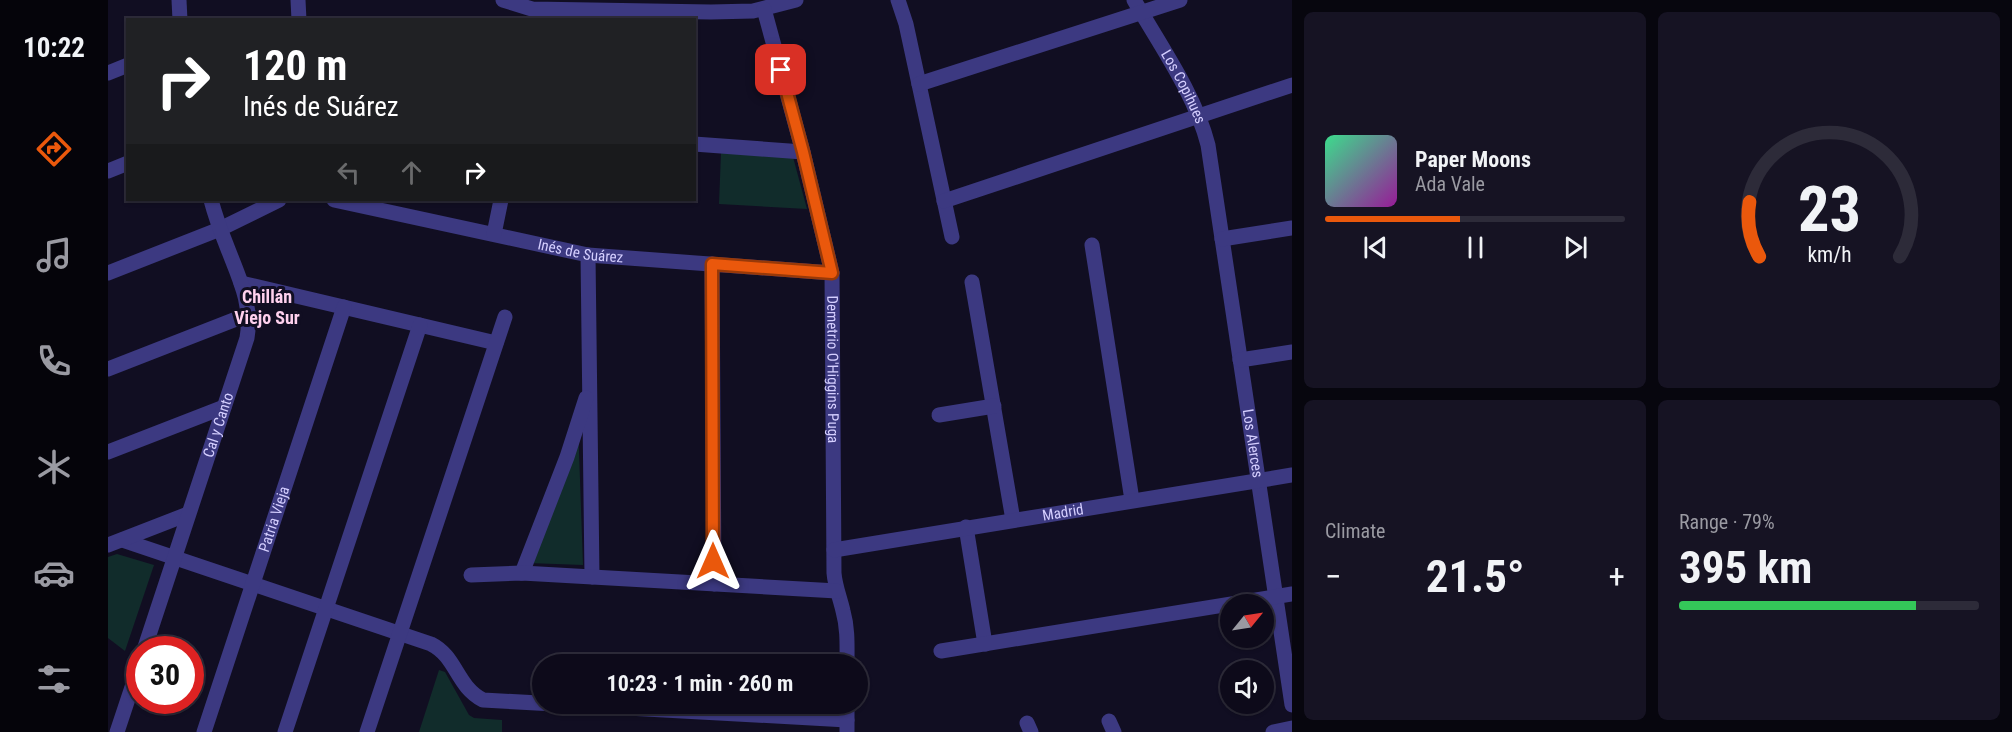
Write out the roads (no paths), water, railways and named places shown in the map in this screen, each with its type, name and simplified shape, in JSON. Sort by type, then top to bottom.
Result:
[{"type":"street","points":[[179,0],[180,18]]},
{"type":"street","points":[[298,0],[299,18]]},
{"type":"street","points":[[502,0],[531,10],[721,12],[764,9],[796,0]]},
{"type":"street","points":[[898,0],[906,24],[952,237]]},
{"type":"street","points":[[919,84],[1137,6],[1180,0]]},
{"type":"street","name":"Los Copihues","points":[[1137,6],[1193,102],[1208,145],[1214,183]]},
{"type":"street","name":"Demetrio O'Higgins Puga","points":[[764,9],[803,152],[832,273],[835,582],[844,612],[847,654]]},
{"type":"street","points":[[108,72],[126,66]]},
{"type":"street","points":[[944,201],[1292,85]]},
{"type":"street","points":[[696,144],[803,152]]},
{"type":"street","points":[[108,171],[126,164]]},
{"type":"street","name":"Los Alerces","points":[[1214,183],[1292,705]]},
{"type":"street","name":"Cal y Canto","points":[[149,636],[247,338],[249,314],[241,283],[211,201]]},
{"type":"street","points":[[108,273],[220,229],[277,201]]},
{"type":"street","name":"Inés de Suárez","points":[[338,201],[588,255],[832,273]]},
{"type":"street","points":[[495,234],[501,201]]},
{"type":"street","points":[[1222,239],[1292,228]]},
{"type":"street","points":[[1092,246],[1132,501]]},
{"type":"street","points":[[588,255],[592,577]]},
{"type":"street","points":[[712,264],[714,584]]},
{"type":"street","points":[[972,282],[1014,520]]},
{"type":"street","points":[[241,283],[496,343]]},
{"type":"street","name":"Patria Vieja","points":[[204,732],[344,307]]},
{"type":"street","points":[[108,369],[249,314]]},
{"type":"street","points":[[367,732],[505,317]]},
{"type":"street","points":[[285,732],[420,325]]},
{"type":"street","points":[[1240,360],[1292,352]]},
{"type":"street","points":[[522,573],[567,457],[590,386]]},
{"type":"street","points":[[939,415],[994,406]]},
{"type":"street","points":[[108,452],[224,407]]},
{"type":"street","name":"Madrid","points":[[834,550],[1292,475]]},
{"type":"street","points":[[115,542],[188,514]]},
{"type":"street","points":[[966,527],[985,644]]},
{"type":"street","points":[[115,542],[174,557],[431,644],[446,654],[469,691],[483,699],[847,726]]},
{"type":"street","points":[[471,575],[522,573],[837,591]]},
{"type":"street","points":[[941,651],[1292,594]]},
{"type":"street","points":[[117,732],[126,705]]},
{"type":"street","points":[[1273,732],[1292,728]]},
{"type":"district","name":"Chillán Viejo Sur","points":[[267,306]]}]
